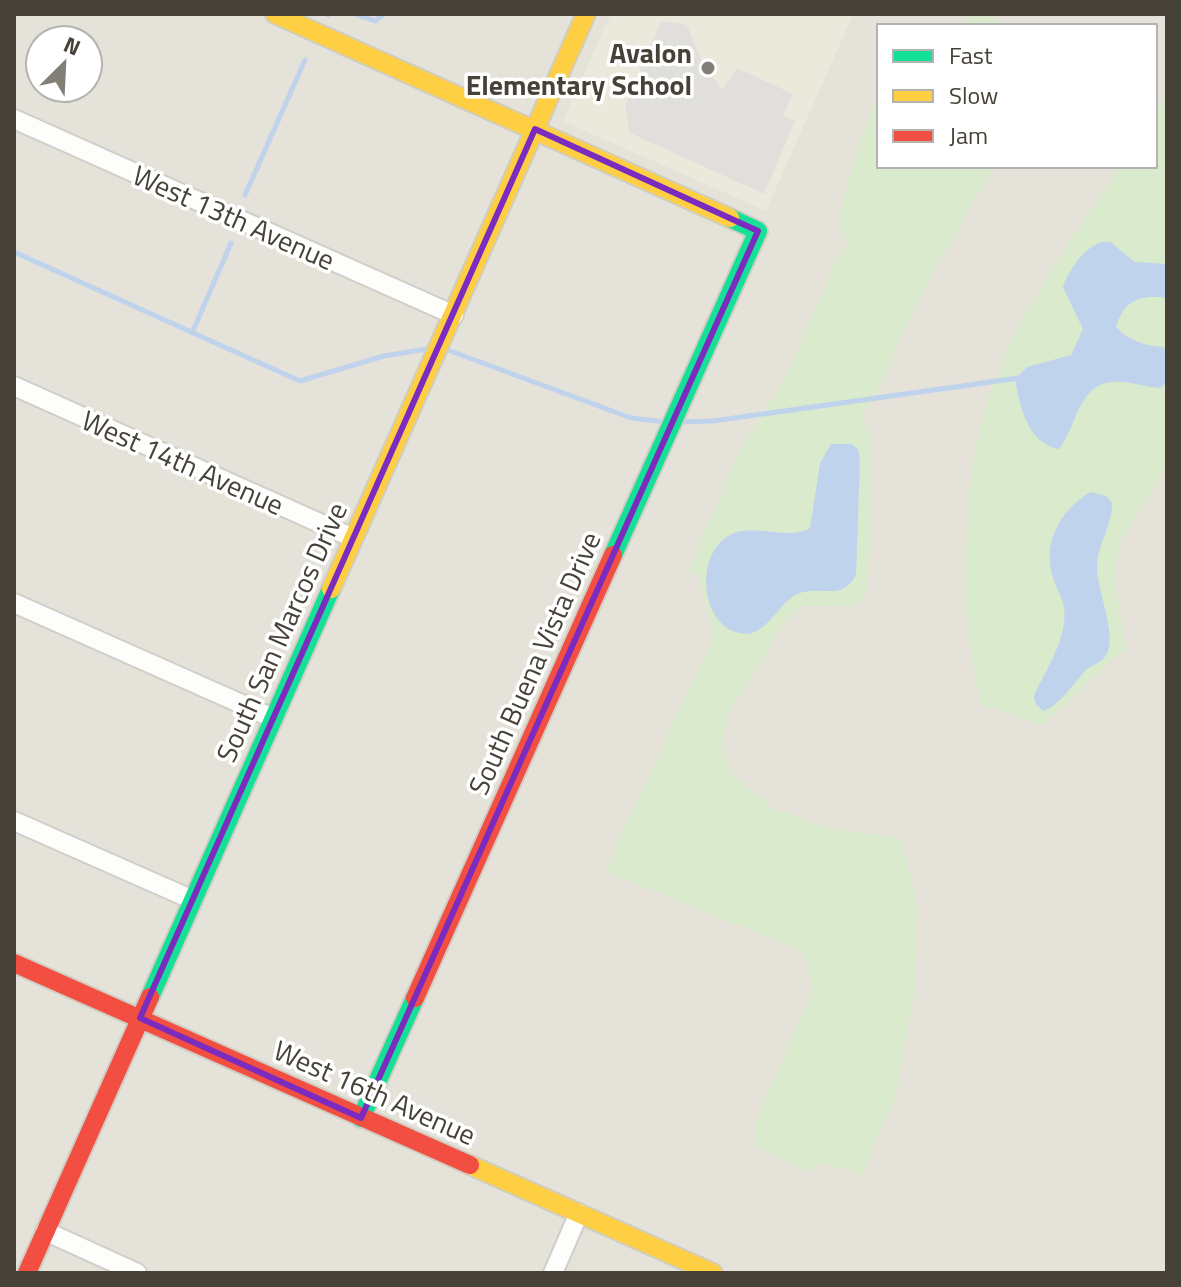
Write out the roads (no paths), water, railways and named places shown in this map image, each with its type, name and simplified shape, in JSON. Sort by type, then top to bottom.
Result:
[{"type":"street","points":[[275,14],[535,129]]},
{"type":"street","name":"South San Marcos Drive","points":[[27,1273],[586,14]]},
{"type":"street","name":"West 13th Avenue","points":[[14,119],[454,315]]},
{"type":"street","name":"South Buena Vista Drive","points":[[361,1118],[758,231],[535,129]]},
{"type":"street","name":"West 14th Avenue","points":[[14,386],[353,538]]},
{"type":"street","points":[[14,603],[273,718]]},
{"type":"street","points":[[14,821],[193,900]]},
{"type":"street","name":"West 16th Avenue","points":[[14,963],[713,1273]]},
{"type":"street","points":[[553,1273],[579,1213]]},
{"type":"street","points":[[45,1231],[137,1273]]},
{"type":"water","points":[[1101,242],[1110,242],[1135,262],[1167,264],[1167,298],[1149,297],[1134,301],[1119,318],[1116,327],[1137,342],[1163,347],[1167,352],[1167,381],[1161,388],[1117,382],[1100,385],[1084,399],[1059,449],[1048,445],[1032,432],[1019,401],[1015,379],[1027,367],[1071,355],[1083,329],[1063,287],[1078,260],[1088,249]]},
{"type":"water","points":[[831,444],[851,444],[858,449],[856,575],[845,588],[803,592],[794,596],[758,630],[739,633],[725,627],[715,616],[706,586],[712,555],[720,543],[741,531],[791,533],[810,528],[820,463]]},
{"type":"water","points":[[1090,492],[1106,496],[1112,502],[1097,568],[1109,628],[1108,650],[1104,658],[1086,670],[1061,699],[1044,711],[1036,705],[1034,696],[1060,641],[1065,615],[1052,575],[1052,538],[1063,517]]},
{"type":"waterway","points":[[355,14],[375,21],[384,14]]},
{"type":"waterway","points":[[245,195],[305,60]]},
{"type":"waterway","points":[[192,333],[231,243]]},
{"type":"waterway","points":[[14,252],[300,381],[384,356],[427,349]]},
{"type":"waterway","points":[[445,349],[631,418],[667,422]]},
{"type":"waterway","points":[[681,422],[713,421],[1019,378]]},
{"type":"place","name":"Avalon Elementary School","points":[[708,68]]}]
